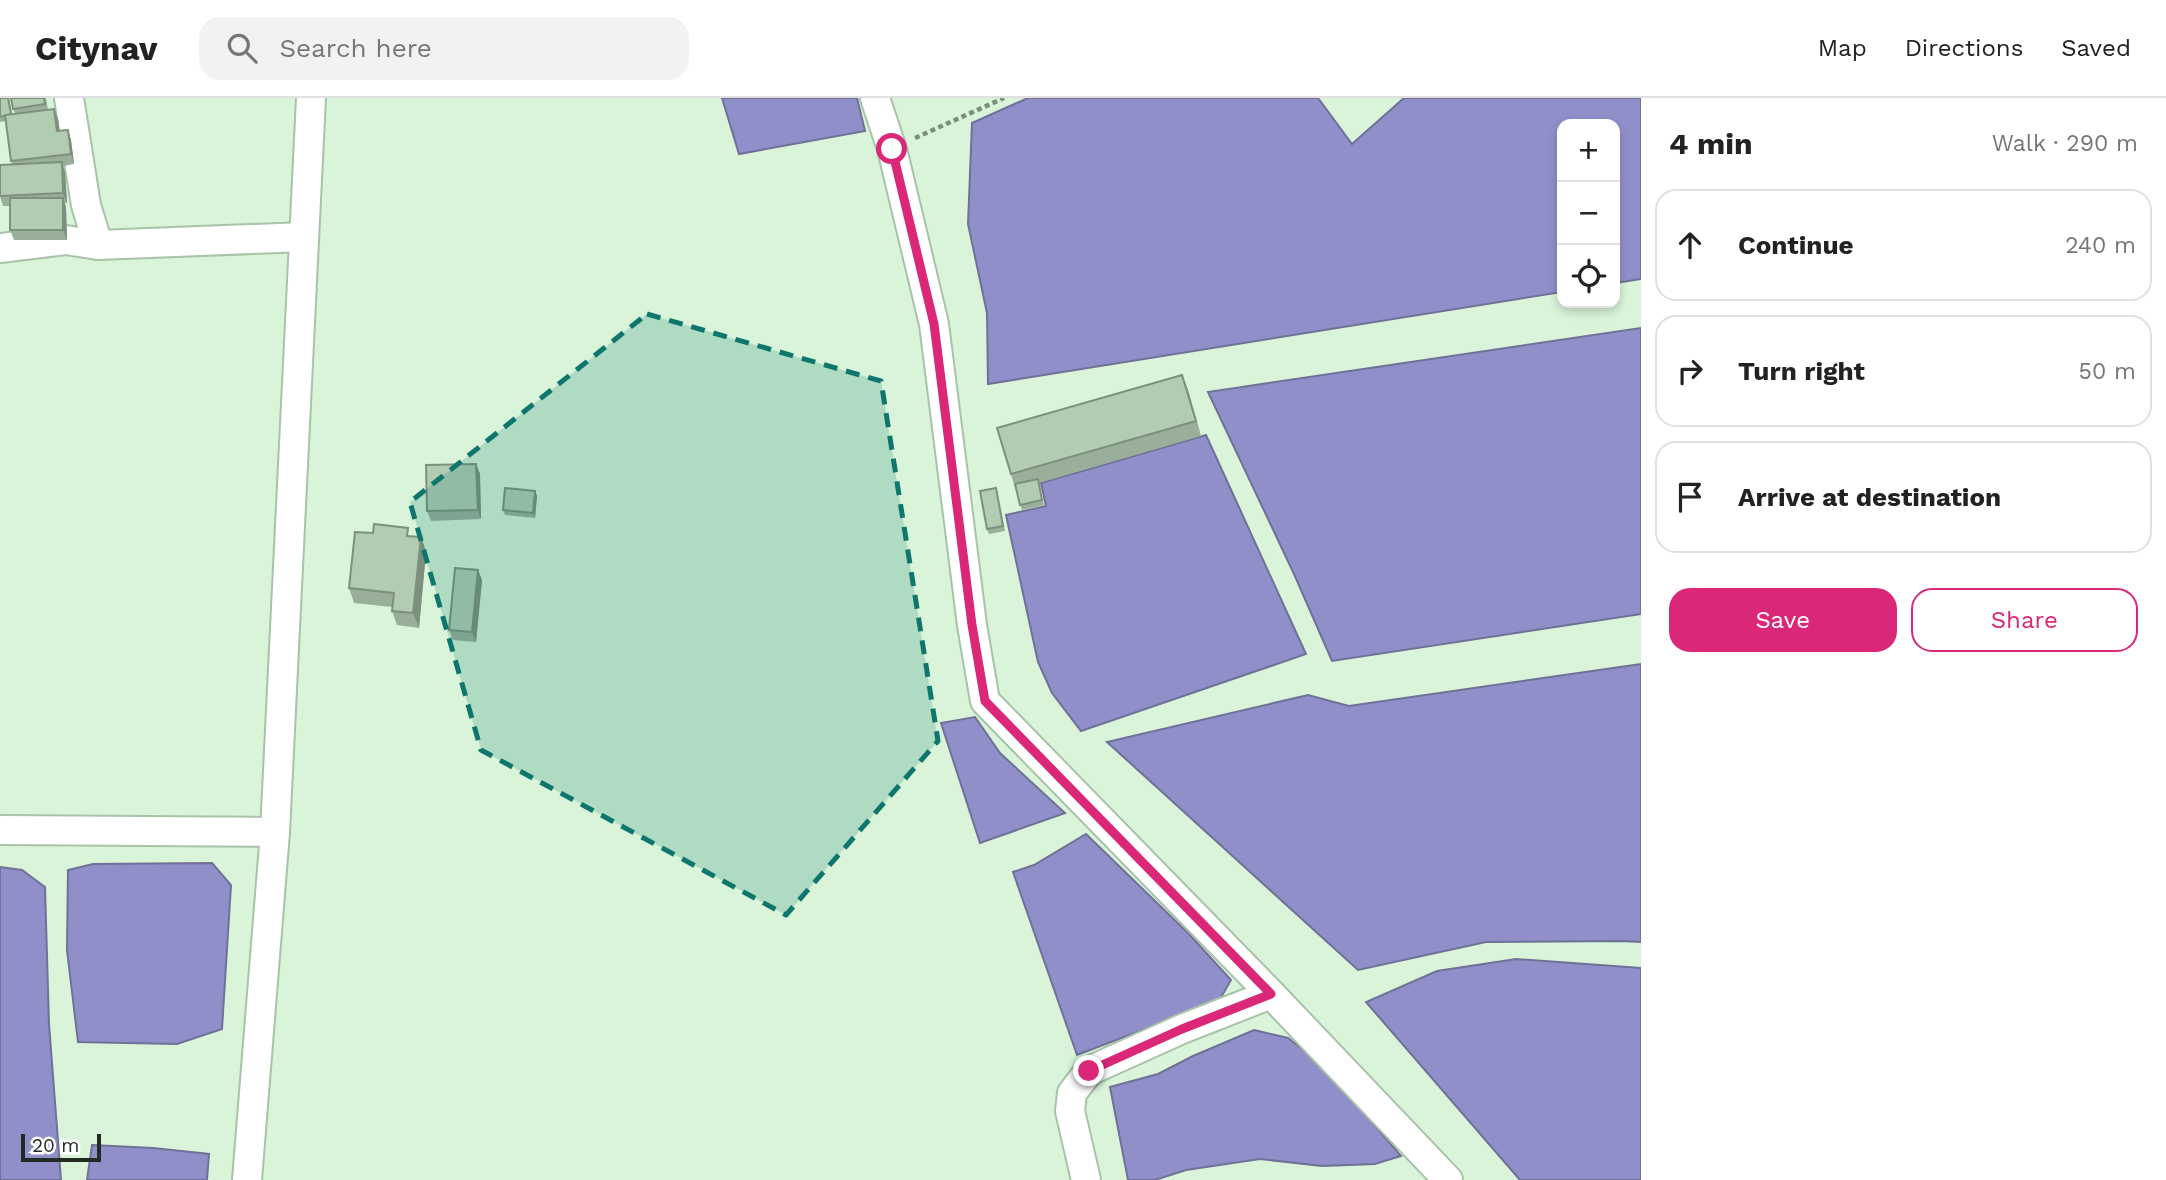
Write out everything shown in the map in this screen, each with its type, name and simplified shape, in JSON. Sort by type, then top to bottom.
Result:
[{"type":"street","points":[[69,98],[86,205],[98,245]]},
{"type":"street","points":[[247,1180],[275,832],[311,98]]},
{"type":"street","points":[[875,98],[892,149],[934,324],[972,625],[985,701],[1448,1180]]},
{"type":"street","points":[[0,248],[66,240],[98,245],[303,237]]},
{"type":"street","points":[[0,830],[275,832]]},
{"type":"street","points":[[1086,1180],[1070,1111],[1072,1093],[1089,1071],[1182,1029],[1271,994]]},
{"type":"path","points":[[892,149],[1004,98]]},
{"type":"highlighted area","points":[[647,314],[881,381],[938,741],[786,915],[481,750],[410,502]]},
{"type":"water","points":[[722,98],[857,98],[865,131],[739,154]]},
{"type":"water","points":[[1028,98],[1318,98],[1352,144],[1404,98],[1641,98],[1641,279],[1620,282],[1620,119],[1557,119],[1557,293],[988,384],[987,313],[968,224],[972,123]]},
{"type":"water","points":[[1641,328],[1641,614],[1332,661],[1208,392]]},
{"type":"water","points":[[1206,435],[1306,654],[1081,731],[1052,693],[1038,662],[1006,515],[1046,506],[1041,483]]},
{"type":"water","points":[[1641,664],[1641,942],[1486,942],[1358,970],[1107,742],[1308,695],[1349,706]]},
{"type":"water","points":[[975,717],[1000,753],[1065,813],[980,843],[941,723]]},
{"type":"water","points":[[1086,834],[1189,934],[1231,980],[1219,1001],[1077,1055],[1013,872],[1034,865]]},
{"type":"water","points":[[212,863],[231,885],[222,1029],[177,1044],[78,1042],[67,950],[68,870],[93,864]]},
{"type":"water","points":[[0,867],[22,870],[45,887],[49,1024],[61,1180],[0,1180]]},
{"type":"water","points":[[1516,959],[1641,968],[1641,1180],[1520,1180],[1366,1002],[1437,971]]},
{"type":"water","points":[[1254,1030],[1288,1038],[1324,1066],[1401,1156],[1375,1164],[1322,1166],[1260,1159],[1186,1170],[1155,1180],[1128,1180],[1110,1087],[1158,1074]]},
{"type":"water","points":[[92,1145],[209,1154],[207,1180],[87,1180]]},
{"type":"building","points":[[0,98],[8,98],[11,114],[0,117]]},
{"type":"building","points":[[11,98],[44,98],[45,104],[13,109]]},
{"type":"building","points":[[54,109],[57,131],[68,130],[71,154],[11,161],[5,115]]},
{"type":"building","points":[[62,162],[63,193],[0,196],[0,165]]},
{"type":"building","points":[[10,198],[63,198],[63,230],[10,230]]},
{"type":"building","points":[[1182,375],[1196,421],[1011,474],[997,428]]},
{"type":"building","points":[[476,464],[478,510],[427,511],[426,465]]},
{"type":"building","points":[[1038,479],[1042,500],[1020,505],[1015,484]]},
{"type":"building","points":[[505,488],[535,491],[533,513],[503,510]]},
{"type":"building","points":[[996,488],[1003,526],[987,529],[980,491]]},
{"type":"building","points":[[374,524],[408,528],[407,536],[421,537],[413,613],[392,611],[394,593],[349,588],[355,532],[373,533]]},
{"type":"building","points":[[455,568],[478,570],[472,632],[449,630]]},
{"type":"route","points":[[892,149],[934,324],[972,625],[985,701],[1271,994],[1182,1029],[1089,1071]]}]
